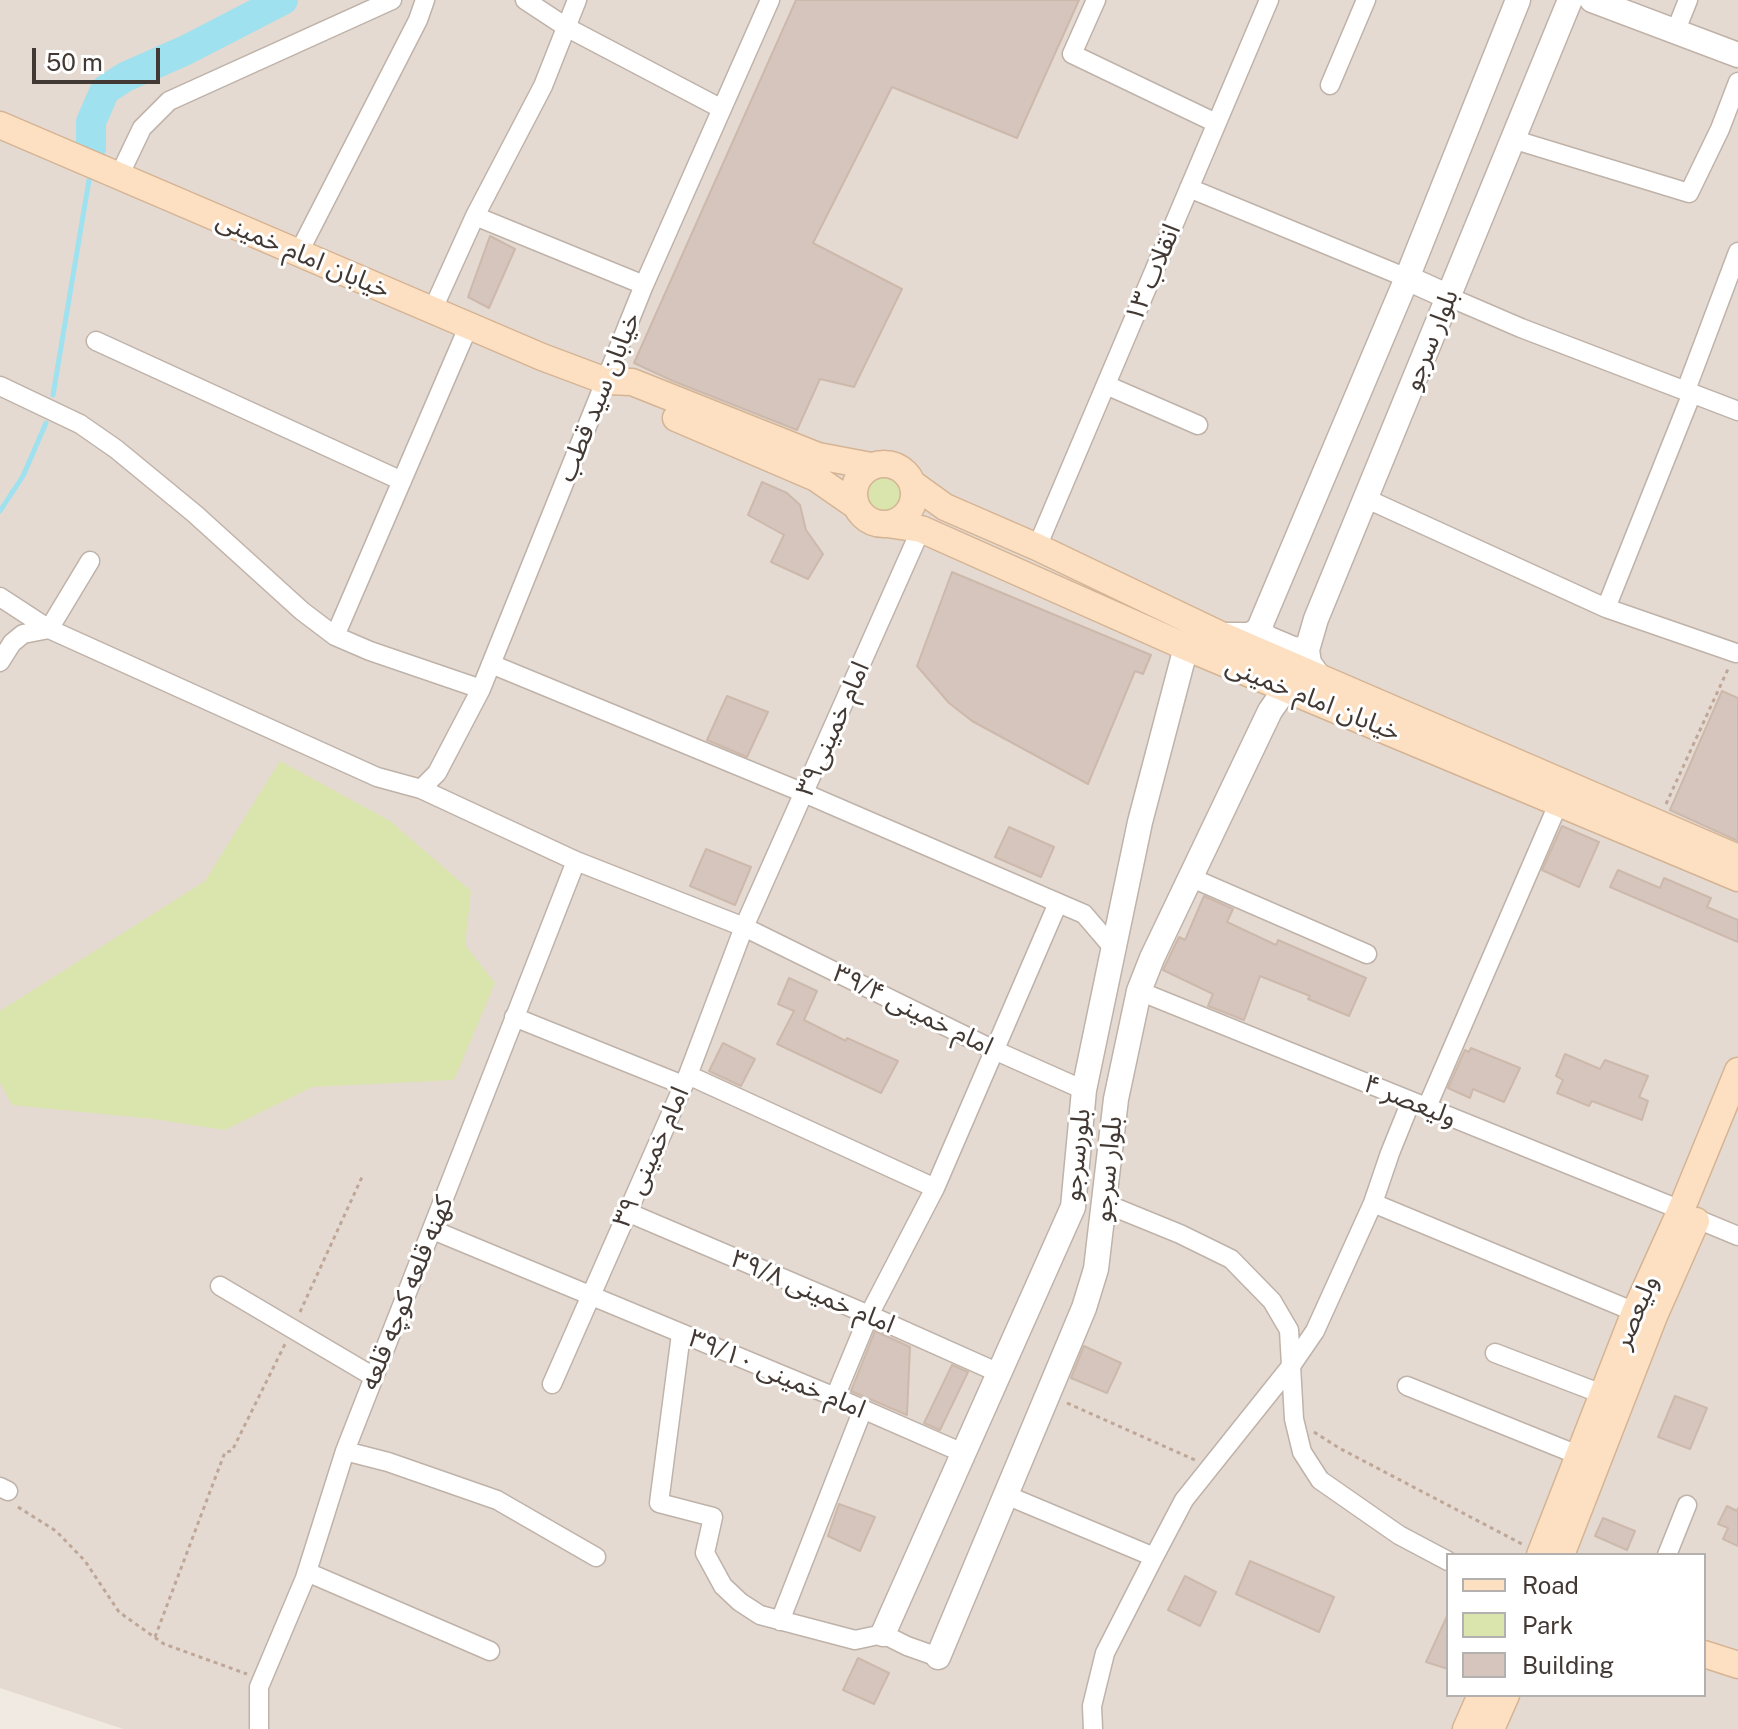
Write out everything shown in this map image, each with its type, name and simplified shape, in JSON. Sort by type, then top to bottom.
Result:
[{"type":"main road","name":"خیابان امام خمینی","points":[[0,125],[542,357],[606,381],[632,382],[818,456],[871,466]]},
{"type":"main road","name":"خیابان امام خمینی","points":[[606,381],[624,396],[816,478],[855,505]]},
{"type":"main road","points":[[871,466],[897,466],[913,484],[909,510],[903,517],[887,524],[867,520],[855,505],[853,496],[857,478],[871,466]]},
{"type":"main road","name":"خیابان امام خمینی","points":[[913,484],[945,507],[1037,547],[1221,635],[1738,858]]},
{"type":"main road","name":"خیابان امام خمینی","points":[[887,524],[921,529],[1186,647],[1738,878]]},
{"type":"main road","name":"ولیعصر","points":[[1548,1553],[1654,1316],[1738,1071]]},
{"type":"main road","name":"ولیعصر","points":[[1548,1553],[1578,1455],[1635,1312],[1689,1214],[1738,1115]]},
{"type":"main road","points":[[1706,1655],[1738,1665]]},
{"type":"main road","points":[[1466,1729],[1480,1697]]},
{"type":"main road","points":[[1491,1729],[1505,1697]]},
{"type":"street","points":[[119,176],[142,128],[169,101],[392,0]]},
{"type":"street","points":[[299,252],[418,20],[425,0]]},
{"type":"street","points":[[525,0],[566,27],[722,109]]},
{"type":"street","points":[[432,311],[475,216],[543,86],[577,0]]},
{"type":"street","name":"خیابان سید قطب","points":[[421,789],[437,773],[481,689],[644,285],[770,0]]},
{"type":"street","points":[[1096,0],[1072,54],[1216,123]]},
{"type":"street","name":"انقلاب ۱۳","points":[[1037,547],[1269,0]]},
{"type":"street","points":[[1330,85],[1366,0]]},
{"type":"street","name":"بلوار سرجو","points":[[1259,629],[1407,278],[1518,0]]},
{"type":"street","name":"بلوار سرجو","points":[[1307,650],[1316,619],[1570,0]]},
{"type":"street","points":[[1592,0],[1738,55]]},
{"type":"street","points":[[1676,30],[1688,0]]},
{"type":"street","points":[[1512,139],[1689,193],[1729,132],[1738,82]]},
{"type":"street","points":[[1189,188],[1521,328],[1738,411]]},
{"type":"street","points":[[475,216],[644,285]]},
{"type":"street","points":[[1606,608],[1738,252]]},
{"type":"street","points":[[335,636],[469,325]]},
{"type":"street","points":[[96,341],[402,481]]},
{"type":"street","points":[[1106,385],[1198,425]]},
{"type":"street","points":[[0,386],[80,424],[116,449],[195,514],[302,611],[335,636],[481,689]]},
{"type":"street","points":[[1367,499],[1606,608],[1736,653]]},
{"type":"street","name":"امام خمینی۳۹","points":[[744,927],[921,529]]},
{"type":"street","points":[[0,662],[12,643],[23,634],[49,629],[90,561]]},
{"type":"street","name":"امام خمینی ۳۹/۴","points":[[0,597],[49,629],[377,777],[421,789],[576,861],[744,927],[994,1050],[1084,1090]]},
{"type":"street","points":[[1221,635],[1241,636],[1259,629],[1267,638],[1293,649],[1307,650],[1309,663],[1321,680]]},
{"type":"street","name":"بلورسرجو","points":[[883,1634],[1063,1231],[1075,1194],[1084,1090],[1140,822],[1186,647]]},
{"type":"street","points":[[491,664],[804,793],[1084,914],[1114,949]]},
{"type":"street","name":"بلوار سرجو","points":[[938,1657],[1084,1308],[1096,1269],[1116,1099],[1139,991],[1270,711],[1286,688]]},
{"type":"street","points":[[1093,1729],[1092,1706],[1105,1653],[1184,1500],[1291,1366],[1315,1331],[1373,1203],[1390,1153],[1419,1104],[1559,802]]},
{"type":"street","name":"کهنه قلعه کوچه قلعه","points":[[259,1729],[259,1687],[307,1572],[345,1451],[576,861]]},
{"type":"street","points":[[1192,878],[1367,954]]},
{"type":"street","points":[[835,1397],[869,1315],[935,1188],[1058,903]]},
{"type":"street","name":"امام خمینی ۳۹","points":[[552,1384],[685,1080],[744,927]]},
{"type":"street","name":"ولیعصر ۴","points":[[1139,991],[1738,1236]]},
{"type":"street","points":[[514,1017],[685,1080],[935,1188]]},
{"type":"street","points":[[1084,1090],[1116,1099]]},
{"type":"street","points":[[1075,1194],[1180,1234],[1231,1259],[1272,1301],[1289,1330],[1294,1419],[1302,1452],[1320,1480],[1399,1535],[1446,1560]]},
{"type":"street","points":[[1373,1203],[1635,1312]]},
{"type":"street","name":"امام خمینی ۳۹/۸","points":[[627,1212],[999,1373]]},
{"type":"street","name":"امام خمینی ۳۹/۱۰","points":[[433,1230],[963,1453]]},
{"type":"street","points":[[220,1286],[374,1377]]},
{"type":"street","points":[[681,1334],[659,1503],[713,1517],[705,1553],[723,1586],[760,1615],[855,1640],[883,1634],[938,1657]]},
{"type":"street","points":[[1495,1353],[1602,1394]]},
{"type":"street","points":[[1407,1386],[1578,1455]]},
{"type":"street","points":[[780,1621],[863,1409]]},
{"type":"street","points":[[345,1451],[388,1462],[497,1500],[596,1557]]},
{"type":"street","points":[[1006,1495],[1154,1557]]},
{"type":"street","points":[[1668,1553],[1687,1505]]},
{"type":"street","points":[[307,1572],[490,1651]]},
{"type":"path","points":[[1657,821],[1736,653]]},
{"type":"path","points":[[155,1637],[225,1452],[232,1451],[362,1177]]},
{"type":"path","points":[[1048,1394],[1210,1466]]},
{"type":"path","points":[[1294,1419],[1339,1448],[1543,1553]]},
{"type":"path","points":[[4,1489],[11,1502],[56,1531],[85,1561],[119,1612],[164,1644],[262,1680]]},
{"type":"shaded area","points":[[0,0],[1738,0],[1738,1729],[123,1729],[0,1688]]},
{"type":"green space","points":[[883,472],[898,478],[904,493],[898,508],[883,514],[868,508],[862,493],[868,478]]},
{"type":"green space","points":[[280,761],[390,821],[471,891],[465,945],[495,983],[454,1080],[312,1087],[225,1130],[154,1119],[12,1105],[0,1082],[0,1011],[205,881]]},
{"type":"building","points":[[796,0],[1079,0],[1017,138],[892,87],[813,243],[902,289],[854,387],[820,379],[797,430],[634,363]]},
{"type":"building","points":[[490,236],[515,249],[489,308],[468,297]]},
{"type":"building","points":[[762,482],[787,493],[800,505],[806,530],[823,554],[808,579],[771,562],[784,535],[748,515]]},
{"type":"building","points":[[952,572],[1151,655],[1143,674],[1135,671],[1088,784],[972,721],[949,703],[917,666]]},
{"type":"building","points":[[1722,691],[1738,698],[1738,841],[1670,810]]},
{"type":"building","points":[[727,696],[768,712],[747,757],[707,740]]},
{"type":"building","points":[[1562,826],[1599,842],[1579,887],[1542,870]]},
{"type":"building","points":[[1009,827],[1054,847],[1041,877],[995,857]]},
{"type":"building","points":[[706,849],[751,867],[735,905],[690,886]]},
{"type":"building","points":[[1618,870],[1660,888],[1664,878],[1711,898],[1707,907],[1738,920],[1738,942],[1610,887]]},
{"type":"building","points":[[1204,896],[1233,909],[1227,922],[1276,945],[1278,940],[1366,978],[1349,1016],[1260,976],[1244,1020],[1208,1006],[1213,994],[1163,970],[1179,937],[1185,940]]},
{"type":"building","points":[[789,978],[817,991],[804,1020],[846,1041],[847,1038],[898,1061],[881,1093],[777,1044],[794,1011],[778,1004]]},
{"type":"building","points":[[723,1043],[755,1059],[741,1086],[709,1071]]},
{"type":"building","points":[[1471,1048],[1520,1068],[1504,1102],[1473,1089],[1470,1098],[1448,1088],[1465,1050],[1469,1052]]},
{"type":"building","points":[[1565,1054],[1600,1069],[1605,1060],[1648,1076],[1639,1097],[1648,1101],[1642,1120],[1592,1101],[1589,1106],[1557,1093],[1563,1080],[1556,1076]]},
{"type":"building","points":[[875,1331],[910,1347],[907,1415],[851,1391]]},
{"type":"building","points":[[1084,1346],[1121,1363],[1107,1393],[1071,1378]]},
{"type":"building","points":[[952,1365],[968,1372],[940,1430],[924,1423]]},
{"type":"building","points":[[1675,1396],[1707,1408],[1690,1449],[1658,1437]]},
{"type":"building","points":[[839,1504],[875,1517],[860,1551],[828,1536]]},
{"type":"building","points":[[1727,1506],[1737,1511],[1738,1508],[1738,1546],[1723,1539],[1728,1528],[1718,1524]]},
{"type":"building","points":[[1603,1518],[1635,1531],[1627,1550],[1595,1536]]},
{"type":"building","points":[[1250,1561],[1334,1597],[1319,1632],[1236,1594]]},
{"type":"building","points":[[1185,1576],[1216,1592],[1200,1626],[1168,1610]]},
{"type":"building","points":[[1446,1618],[1446,1668],[1426,1662]]},
{"type":"building","points":[[858,1658],[889,1673],[874,1704],[843,1690]]},
{"type":"waterway","points":[[91,148],[91,122],[105,90],[125,77],[186,50],[283,0]]},
{"type":"waterway","points":[[53,395],[89,180]]},
{"type":"waterway","points":[[0,511],[23,476],[46,423]]}]
